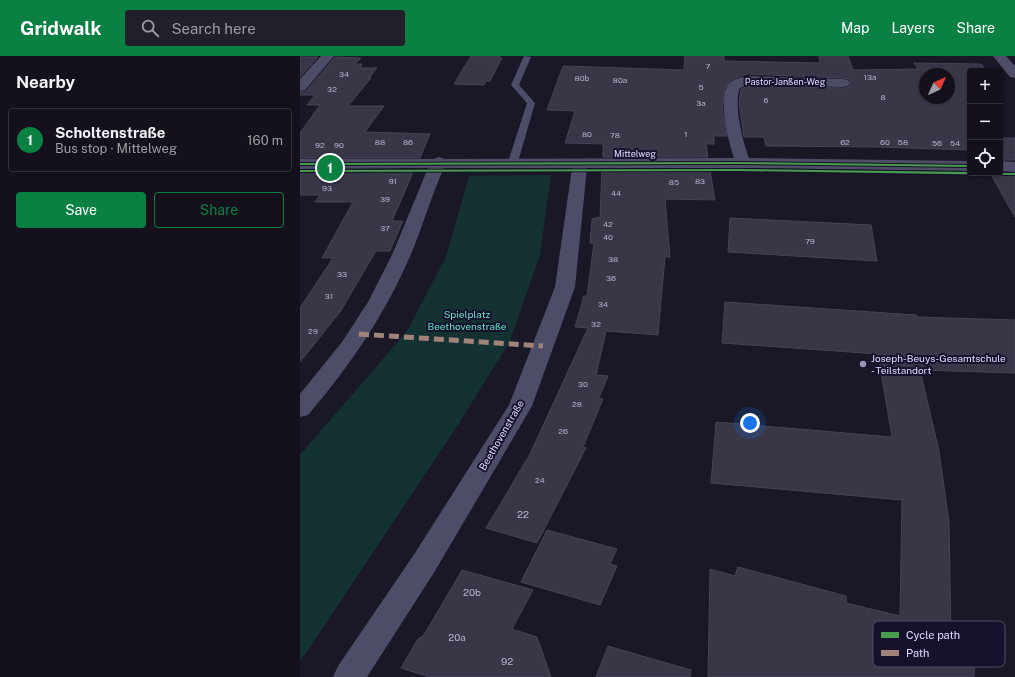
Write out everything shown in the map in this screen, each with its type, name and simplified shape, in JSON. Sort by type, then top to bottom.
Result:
[{"type":"street","points":[[300,87],[328,56]]},
{"type":"street","points":[[999,56],[1014,72]]},
{"type":"street","name":"Pastor-Janßen-Weg","points":[[743,163],[734,136],[731,99],[732,90],[735,86],[747,80],[843,83]]},
{"type":"street","points":[[300,409],[319,388],[359,334],[384,290],[412,232],[438,162]]},
{"type":"street","name":"Mittelweg","points":[[300,164],[513,162],[967,166]]},
{"type":"street","name":"Beethovenstraße","points":[[349,677],[425,562],[520,406],[565,286],[580,163]]},
{"type":"street","points":[[1003,166],[1015,167]]},
{"type":"lane","points":[[513,162],[531,103],[516,85],[527,56]]},
{"type":"green space","name":"Spielplatz Beethovenstraße","points":[[551,175],[540,255],[510,341],[461,420],[300,662],[300,455],[407,331],[446,257],[469,176]]},
{"type":"building","points":[[471,56],[500,56],[498,58],[502,58],[490,81],[486,81],[484,85],[454,84]]},
{"type":"building","points":[[685,56],[724,56],[724,61],[820,63],[819,56],[848,56],[853,70],[918,69],[914,63],[981,64],[984,68],[967,68],[967,150],[766,146],[764,137],[744,137],[739,103],[741,89],[749,86],[843,88],[849,87],[851,82],[848,79],[843,78],[747,74],[733,79],[725,88],[722,108],[727,136],[714,136],[714,144],[706,144],[708,157],[603,157],[603,144],[565,143],[575,111],[547,110],[563,66],[684,70]]},
{"type":"building","points":[[300,57],[318,57],[300,77]]},
{"type":"building","points":[[335,57],[361,58],[355,64],[362,64],[360,68],[377,68],[369,78],[371,78],[348,106],[384,106],[365,132],[430,134],[420,158],[300,158],[300,133],[320,105],[307,105],[315,95],[300,95],[300,92],[306,91]]},
{"type":"building","points":[[1003,138],[1015,138],[1015,160],[1003,160]]},
{"type":"building","points":[[300,170],[414,170],[392,221],[403,221],[390,251],[376,251],[340,312],[300,362],[300,308],[333,258],[322,258],[353,202],[315,202],[320,195],[300,195]]},
{"type":"building","points":[[602,170],[710,170],[715,200],[665,199],[670,257],[665,257],[658,335],[606,331],[596,375],[608,376],[599,398],[603,399],[583,447],[586,448],[537,543],[486,528],[530,454],[588,328],[575,327],[584,296],[587,296],[594,243],[590,243],[592,219],[600,217]]},
{"type":"building","points":[[1003,172],[1015,173],[1015,217],[992,176],[1003,176]]},
{"type":"building","points":[[730,218],[871,225],[877,261],[728,252]]},
{"type":"building","points":[[725,302],[916,315],[917,317],[1015,320],[1015,373],[920,370],[939,451],[949,522],[951,621],[873,621],[873,667],[974,667],[974,677],[708,677],[710,569],[735,576],[738,567],[846,596],[846,603],[900,616],[902,500],[711,483],[716,422],[892,437],[878,354],[722,343]]},
{"type":"building","points":[[547,530],[617,549],[610,564],[617,566],[600,605],[521,582]]},
{"type":"building","points":[[462,570],[533,590],[512,629],[537,637],[551,677],[429,677],[401,668],[418,639],[424,635]]},
{"type":"building","points":[[608,646],[691,670],[690,677],[596,677]]},
{"type":"marked path","points":[[359,334],[543,346]]},
{"type":"cycle path","points":[[300,164],[737,163],[967,166]]},
{"type":"cycle path","points":[[300,171],[738,170],[1015,174]]},
{"type":"place","name":"Scholtenstraße","points":[[330,168]]},
{"type":"place","name":"Joseph-Beuys-Gesamtschule - Teilstandort","points":[[863,364]]}]
